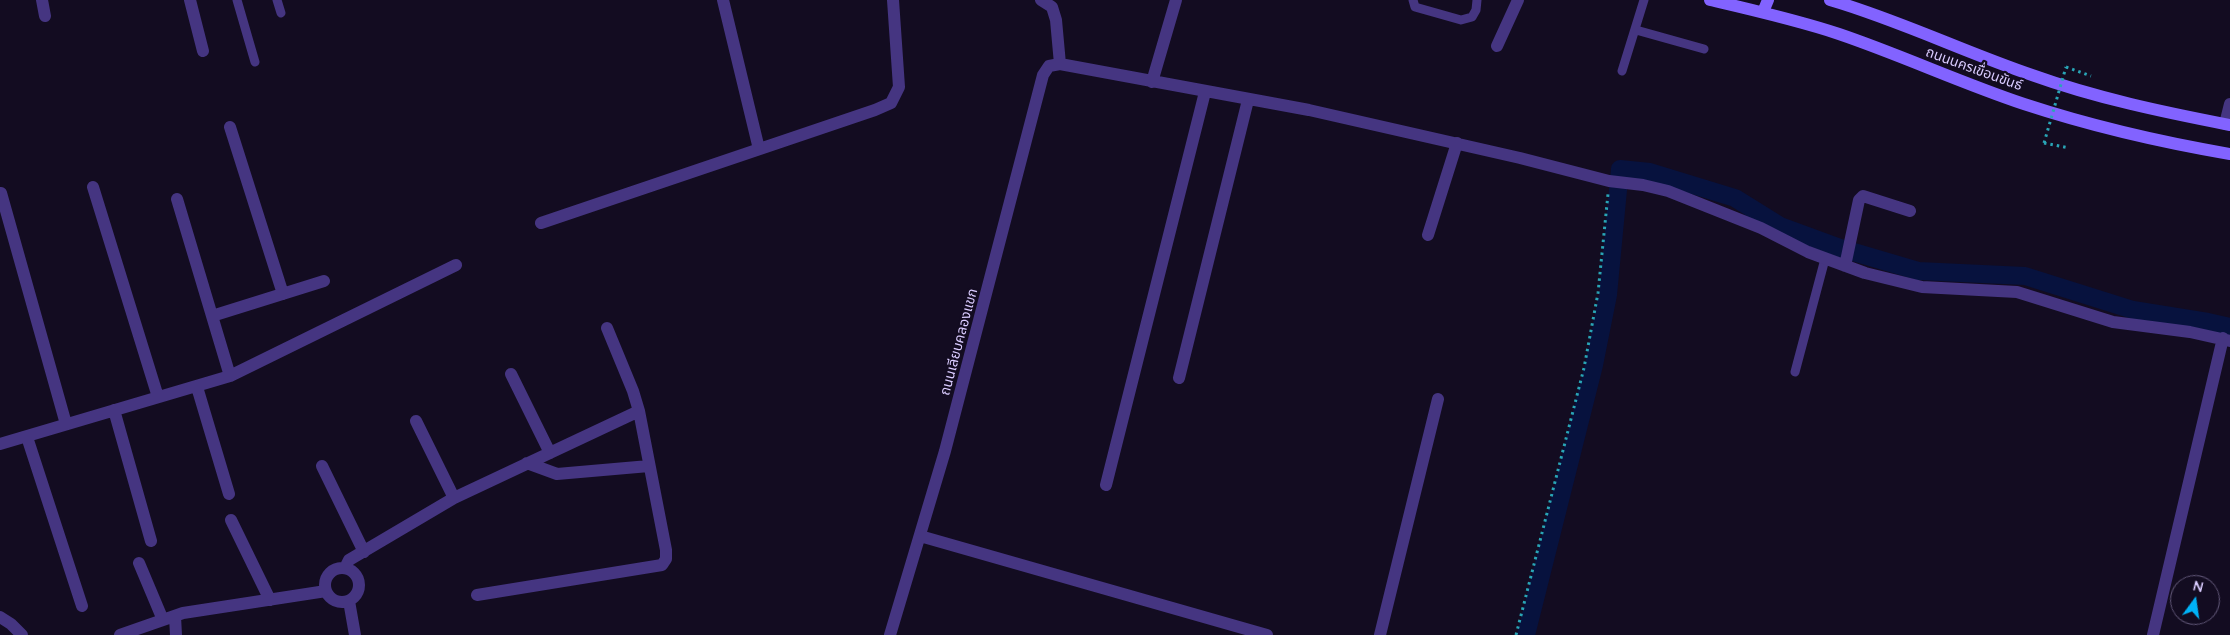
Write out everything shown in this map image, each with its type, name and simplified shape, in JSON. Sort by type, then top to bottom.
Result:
[{"type":"main road","name":"ถนนนครเขื่อนขันธ์","points":[[1710,0],[1763,12],[1839,34],[2023,103],[2087,123],[2171,144],[2230,154]]},
{"type":"main road","points":[[1763,12],[1768,0]]},
{"type":"main road","name":"ถนนนครเขื่อนขันธ์","points":[[1830,0],[1891,21],[2033,76],[2092,94],[2227,125]]},
{"type":"street","points":[[42,0],[45,16]]},
{"type":"street","points":[[190,0],[203,51]]},
{"type":"street","points":[[723,0],[759,149]]},
{"type":"street","points":[[541,223],[891,103],[899,86],[893,0]]},
{"type":"street","points":[[1041,0],[1052,7],[1056,20],[1060,64],[1309,110],[1457,143],[1609,181],[1643,185],[1668,191],[1761,228],[1808,252],[1825,258],[1846,261],[1865,273],[1922,287],[2017,292],[2113,322],[2226,339],[2153,635]]},
{"type":"street","points":[[1152,82],[1176,0]]},
{"type":"street","points":[[1497,46],[1518,0]]},
{"type":"street","name":"ถนนเลียบคลองแขก","points":[[890,635],[946,451],[1043,75],[1049,66],[1060,64]]},
{"type":"street","points":[[1106,485],[1205,92]]},
{"type":"street","points":[[1179,378],[1248,100]]},
{"type":"street","points":[[2227,125],[2230,104]]},
{"type":"street","points":[[230,127],[283,294]]},
{"type":"street","points":[[1428,235],[1457,143]]},
{"type":"street","points":[[93,187],[158,397]]},
{"type":"street","points":[[1,193],[66,424]]},
{"type":"street","points":[[1846,261],[1859,200],[1863,196],[1910,211]]},
{"type":"street","points":[[177,199],[230,376]]},
{"type":"street","points":[[0,444],[230,376],[456,265]]},
{"type":"street","points":[[212,316],[324,281]]},
{"type":"street","points":[[477,595],[662,565],[666,559],[666,550],[639,411],[633,391],[606,328]]},
{"type":"street","points":[[511,374],[550,453]]},
{"type":"street","points":[[197,387],[228,494]]},
{"type":"street","points":[[1380,635],[1438,398]]},
{"type":"street","points":[[114,410],[151,541]]},
{"type":"street","points":[[345,568],[349,560],[454,498],[639,411]]},
{"type":"street","points":[[416,421],[454,498]]},
{"type":"street","points":[[27,437],[82,606]]},
{"type":"street","points":[[527,463],[558,474],[649,466]]},
{"type":"street","points":[[322,466],[364,552]]},
{"type":"street","points":[[231,520],[270,600]]},
{"type":"street","points":[[920,536],[1267,635]]},
{"type":"street","points":[[138,563],[169,618],[176,635]]},
{"type":"street","points":[[345,568],[355,573],[360,584],[357,594],[349,601],[343,603],[333,600],[326,591],[325,586],[328,574],[333,570],[345,568]]},
{"type":"street","points":[[120,635],[169,618],[326,591]]},
{"type":"street","points":[[349,601],[355,635]]},
{"type":"street","points":[[0,617],[12,624],[22,635]]},
{"type":"lane","points":[[237,0],[256,62]]},
{"type":"lane","points":[[277,0],[281,13]]},
{"type":"lane","points":[[1414,0],[1415,7],[1461,20],[1472,17],[1476,10],[1477,0]]},
{"type":"lane","points":[[1622,71],[1644,0]]},
{"type":"lane","points":[[1636,30],[1704,49]]},
{"type":"lane","points":[[1795,372],[1825,258]]},
{"type":"path","points":[[2069,148],[2044,143],[2066,67],[2092,76]]},
{"type":"path","points":[[1516,635],[1584,368],[1598,294],[1609,181]]},
{"type":"waterway","points":[[1526,635],[1594,365],[1608,295],[1620,169],[1650,172],[1735,198],[1780,226],[1840,248],[1918,271],[2025,276],[2133,310],[2230,327]]}]
